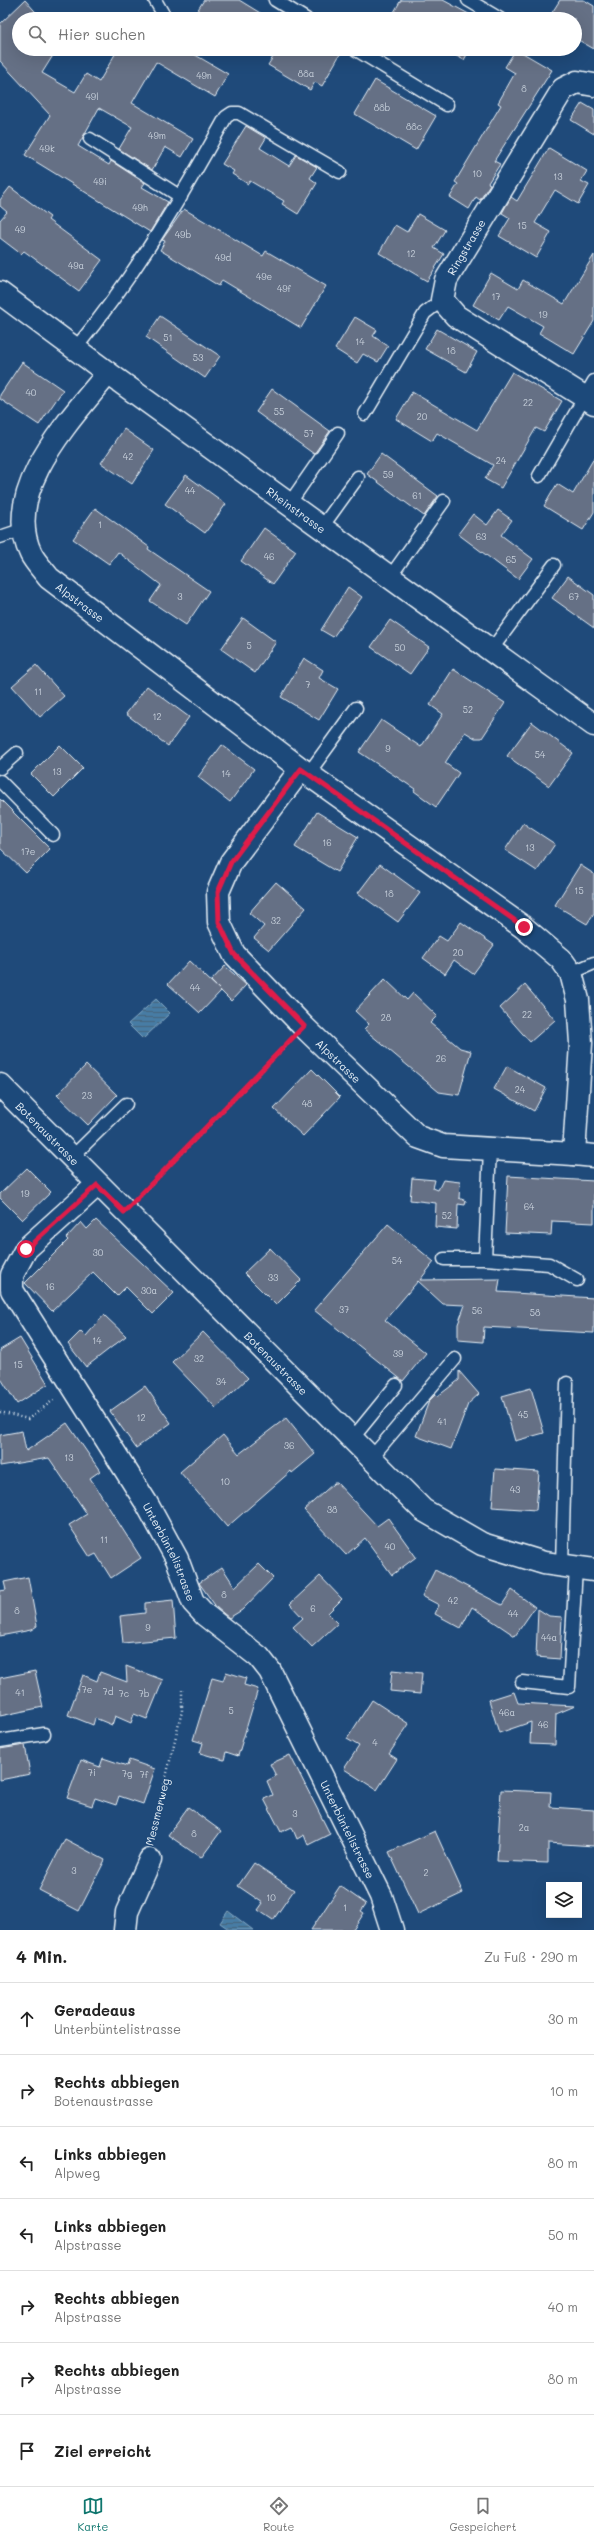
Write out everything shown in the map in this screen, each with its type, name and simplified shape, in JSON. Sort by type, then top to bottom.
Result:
[{"type":"street","name":"Ringstrasse","points":[[442,300],[446,280],[563,89],[577,82],[594,85]]},
{"type":"street","name":"Rheinstrasse","points":[[0,292],[75,349],[322,528],[591,718]]},
{"type":"street","points":[[442,300],[456,316],[591,394]]},
{"type":"street","name":"Alpstrasse","points":[[108,373],[39,462],[26,493],[24,529],[31,554],[49,578],[304,771],[524,927],[561,959],[571,973],[578,1000],[581,1043],[584,1155],[443,1146],[418,1137],[304,1026],[234,954],[219,922],[218,892],[231,862],[304,771]]},
{"type":"street","name":"Botenaustrasse","points":[[0,1086],[97,1185],[423,1510],[482,1544],[544,1563],[577,1568]]},
{"type":"street","name":"Unterbüntelistrasse","points":[[97,1185],[26,1249],[12,1275],[12,1290],[147,1504],[177,1559],[193,1602],[205,1615],[259,1657],[270,1671],[381,1896],[392,1930]]},
{"type":"street","name":"Messmerweg","points":[[125,1930],[127,1912],[150,1860]]},
{"type":"lane","points":[[155,0],[162,12]]},
{"type":"lane","points":[[275,0],[295,12]]},
{"type":"lane","points":[[468,0],[488,12]]},
{"type":"lane","points":[[368,56],[448,105]]},
{"type":"lane","points":[[75,349],[133,272],[181,197],[226,117],[232,113],[239,113],[340,172]]},
{"type":"lane","points":[[90,139],[181,197]]},
{"type":"lane","points":[[365,414],[425,313],[442,300]]},
{"type":"lane","points":[[539,476],[591,394]]},
{"type":"lane","points":[[289,504],[338,433]]},
{"type":"lane","points":[[322,528],[358,477]]},
{"type":"lane","points":[[390,577],[444,501]]},
{"type":"lane","points":[[0,537],[24,529]]},
{"type":"lane","points":[[492,649],[554,565]]},
{"type":"lane","points":[[304,771],[356,708]]},
{"type":"lane","points":[[0,768],[17,753]]},
{"type":"lane","points":[[0,781],[53,835]]},
{"type":"lane","points":[[571,973],[594,963]]},
{"type":"lane","points":[[71,1158],[126,1104]]},
{"type":"lane","points":[[485,1259],[490,1149]]},
{"type":"lane","points":[[444,1259],[485,1259],[550,1264],[577,1280]]},
{"type":"lane","points":[[371,1458],[455,1359]]},
{"type":"lane","points":[[522,1682],[569,1687],[577,1568],[567,1383]]},
{"type":"lane","points":[[352,1439],[396,1385]]},
{"type":"lane","points":[[0,1741],[44,1734]]},
{"type":"path","points":[[124,1212],[304,1026]]},
{"type":"path","points":[[0,1412],[28,1419],[72,1387]]},
{"type":"path","name":"Messmerweg","points":[[150,1860],[147,1855],[182,1711],[182,1690]]},
{"type":"water","points":[[156,999],[170,1013],[143,1039],[128,1024]]},
{"type":"water","points":[[228,1911],[253,1930],[230,1930],[220,1923]]},
{"type":"building","points":[[25,0],[36,12],[12,12]]},
{"type":"building","points":[[204,0],[239,0],[259,12],[196,12]]},
{"type":"building","points":[[401,0],[443,0],[465,12],[394,12]]},
{"type":"building","points":[[560,0],[584,0],[594,6],[594,49],[582,42],[582,12],[552,12]]},
{"type":"building","points":[[12,12],[12,56],[53,56],[42,73],[75,92],[86,74],[99,82],[114,56],[197,56],[228,74],[215,97],[156,62],[132,103],[193,139],[182,157],[165,147],[152,170],[119,149],[132,127],[99,108],[78,146],[109,165],[111,161],[145,183],[142,187],[168,202],[150,232],[25,155],[50,115],[0,61],[0,24]]},
{"type":"building","points":[[274,56],[339,56],[322,86],[315,82],[310,90],[268,65]]},
{"type":"building","points":[[456,56],[466,56],[464,60]]},
{"type":"building","points":[[512,56],[528,56],[552,70],[494,161],[500,164],[488,183],[490,184],[480,200],[476,197],[469,209],[450,197],[458,184],[455,182],[501,105],[498,103],[515,73],[505,67]]},
{"type":"building","points":[[375,80],[436,116],[416,150],[355,114]]},
{"type":"building","points":[[582,103],[594,110],[594,134],[571,120]]},
{"type":"building","points":[[246,126],[266,138],[260,148],[289,166],[296,155],[317,167],[310,178],[317,183],[298,214],[282,204],[284,201],[250,181],[248,184],[232,174],[234,171],[222,164]]},
{"type":"building","points":[[549,148],[587,171],[581,181],[589,185],[578,204],[555,190],[535,223],[551,232],[536,258],[499,236],[510,218],[502,213],[511,197],[517,201]]},
{"type":"building","points":[[10,187],[50,217],[48,220],[102,260],[79,291],[24,251],[21,254],[0,238],[0,220],[7,212],[0,206],[0,200]]},
{"type":"building","points":[[184,209],[263,256],[266,251],[326,286],[301,328],[222,280],[219,286],[160,250],[165,241],[162,240]]},
{"type":"building","points":[[418,214],[445,230],[434,248],[444,254],[427,281],[379,253],[395,225],[407,232]]},
{"type":"building","points":[[594,255],[594,321],[574,354],[539,333],[543,326],[508,306],[499,320],[473,305],[491,273],[518,289],[523,280],[564,304]]},
{"type":"building","points":[[160,316],[220,356],[205,378],[146,337]]},
{"type":"building","points":[[355,317],[377,330],[373,336],[388,346],[378,362],[363,354],[357,363],[335,349]]},
{"type":"building","points":[[437,329],[477,352],[466,372],[425,349]]},
{"type":"building","points":[[22,362],[63,390],[39,425],[0,399],[0,395]]},
{"type":"building","points":[[512,372],[562,401],[544,432],[536,428],[501,488],[485,479],[493,465],[437,433],[432,441],[396,419],[412,392],[477,430]]},
{"type":"building","points":[[272,389],[330,431],[314,454],[256,412]]},
{"type":"building","points":[[124,429],[154,450],[132,484],[101,463]]},
{"type":"building","points":[[381,454],[438,496],[424,516],[367,474]]},
{"type":"building","points":[[594,458],[594,512],[583,530],[544,506],[557,484],[573,494]]},
{"type":"building","points":[[186,475],[226,504],[205,533],[165,504]]},
{"type":"building","points":[[95,508],[149,547],[148,549],[209,591],[186,625],[150,601],[161,585],[118,552],[109,564],[73,539]]},
{"type":"building","points":[[498,510],[512,520],[501,535],[533,559],[518,579],[458,534],[473,514],[487,525]]},
{"type":"building","points":[[264,528],[296,551],[273,584],[241,561]]},
{"type":"building","points":[[568,576],[594,595],[594,628],[552,598]]},
{"type":"building","points":[[348,587],[362,597],[333,637],[321,630]]},
{"type":"building","points":[[243,618],[276,642],[255,673],[221,649]]},
{"type":"building","points":[[390,620],[429,647],[410,674],[371,647]]},
{"type":"building","points":[[304,658],[323,670],[319,678],[338,689],[319,720],[281,697]]},
{"type":"building","points":[[36,665],[64,696],[40,717],[12,686]]},
{"type":"building","points":[[453,669],[505,703],[482,738],[475,738],[465,732],[445,763],[459,773],[436,807],[414,791],[415,789],[359,752],[381,720],[421,747],[443,714],[430,705]]},
{"type":"building","points":[[147,686],[189,717],[168,746],[126,714]]},
{"type":"building","points":[[532,722],[573,753],[549,786],[507,756]]},
{"type":"building","points":[[60,745],[83,768],[54,797],[31,774]]},
{"type":"building","points":[[222,745],[254,769],[230,802],[198,777]]},
{"type":"building","points":[[0,799],[50,849],[26,873],[0,848]]},
{"type":"building","points":[[317,812],[358,837],[337,872],[295,847]]},
{"type":"building","points":[[523,823],[555,844],[537,871],[505,850]]},
{"type":"building","points":[[380,864],[420,893],[398,922],[358,893]]},
{"type":"building","points":[[580,865],[594,874],[594,913],[587,924],[555,905]]},
{"type":"building","points":[[276,882],[306,908],[269,950],[254,938],[264,926],[249,913]]},
{"type":"building","points":[[461,922],[494,945],[473,974],[454,960],[445,974],[423,958],[439,936],[447,941]]},
{"type":"building","points":[[189,961],[221,991],[200,1013],[168,984]]},
{"type":"building","points":[[225,966],[246,985],[231,1001],[211,981]]},
{"type":"building","points":[[385,979],[407,1000],[413,993],[437,1016],[430,1023],[460,1048],[471,1051],[459,1095],[439,1092],[364,1029],[369,1024],[355,1011]]},
{"type":"building","points":[[525,985],[555,1020],[530,1042],[500,1008]]},
{"type":"building","points":[[86,1065],[117,1095],[88,1125],[57,1095]]},
{"type":"building","points":[[507,1066],[546,1088],[534,1111],[494,1089]]},
{"type":"building","points":[[312,1069],[340,1097],[303,1136],[274,1109]]},
{"type":"building","points":[[27,1168],[51,1192],[22,1220],[0,1198],[0,1194]]},
{"type":"building","points":[[508,1176],[594,1181],[594,1223],[552,1221],[551,1235],[505,1233]]},
{"type":"building","points":[[412,1178],[435,1180],[433,1188],[438,1190],[443,1180],[460,1182],[459,1198],[466,1201],[465,1205],[458,1204],[457,1229],[435,1227],[436,1203],[410,1200]]},
{"type":"building","points":[[96,1220],[174,1293],[153,1314],[126,1287],[117,1296],[93,1272],[52,1311],[25,1283],[68,1240],[66,1238],[81,1222],[87,1229]]},
{"type":"building","points":[[388,1224],[434,1262],[420,1280],[500,1279],[498,1292],[594,1298],[594,1333],[484,1327],[483,1342],[458,1340],[458,1324],[465,1305],[443,1304],[418,1281],[385,1320],[426,1353],[403,1381],[314,1310]]},
{"type":"building","points":[[270,1248],[301,1280],[276,1305],[244,1273]]},
{"type":"building","points":[[104,1315],[126,1336],[86,1367],[68,1344],[81,1331],[86,1336]]},
{"type":"building","points":[[203,1332],[248,1378],[216,1408],[172,1362]]},
{"type":"building","points":[[20,1338],[48,1384],[17,1404],[0,1377],[0,1350]]},
{"type":"building","points":[[459,1371],[479,1394],[468,1404],[451,1449],[416,1436],[429,1401],[435,1395],[438,1396],[459,1380]]},
{"type":"building","points":[[145,1386],[171,1423],[136,1448],[110,1411]]},
{"type":"building","points":[[531,1388],[544,1433],[515,1441],[502,1396]]},
{"type":"building","points":[[286,1418],[315,1454],[292,1473],[291,1471],[227,1527],[180,1472],[223,1435],[239,1454]]},
{"type":"building","points":[[67,1423],[100,1471],[90,1478],[141,1558],[111,1578],[96,1554],[90,1557],[69,1525],[87,1514],[49,1458],[0,1466],[0,1435],[22,1431],[26,1451]]},
{"type":"building","points":[[495,1469],[539,1472],[536,1510],[492,1507]]},
{"type":"building","points":[[334,1483],[337,1483],[377,1526],[388,1518],[416,1557],[392,1575],[365,1538],[346,1555],[304,1510]]},
{"type":"building","points":[[259,1564],[273,1578],[242,1610],[229,1618],[217,1608],[199,1583],[222,1567],[235,1587]]},
{"type":"building","points":[[435,1570],[502,1605],[512,1590],[535,1607],[515,1636],[472,1607],[461,1628],[435,1614],[439,1605],[422,1596]]},
{"type":"building","points":[[320,1576],[342,1599],[328,1613],[338,1623],[312,1647],[293,1627],[303,1618],[290,1604]]},
{"type":"building","points":[[28,1577],[37,1626],[31,1630],[0,1636],[0,1591],[6,1590],[4,1582]]},
{"type":"building","points":[[173,1600],[176,1638],[123,1643],[120,1616],[145,1613],[145,1603]]},
{"type":"building","points":[[538,1609],[549,1616],[562,1617],[560,1659],[536,1657]]},
{"type":"building","points":[[126,1666],[163,1680],[147,1719],[134,1714],[131,1723],[115,1716],[112,1725],[95,1718],[93,1725],[68,1715],[83,1675],[97,1681],[100,1672],[127,1682]]},
{"type":"building","points":[[392,1670],[422,1673],[420,1694],[390,1691]]},
{"type":"building","points":[[35,1671],[43,1707],[0,1716],[0,1678]]},
{"type":"building","points":[[226,1672],[246,1678],[244,1685],[258,1689],[238,1756],[226,1752],[224,1760],[200,1753],[203,1743],[193,1740],[212,1678],[223,1681]]},
{"type":"building","points":[[514,1692],[518,1703],[575,1706],[556,1714],[555,1745],[530,1744],[531,1722],[499,1733],[489,1700]]},
{"type":"building","points":[[372,1700],[409,1724],[389,1754],[397,1759],[377,1790],[344,1769],[359,1746],[347,1739]]},
{"type":"building","points":[[25,1745],[30,1774],[0,1780],[0,1749]]},
{"type":"building","points":[[290,1755],[330,1834],[308,1845],[304,1835],[297,1839],[292,1827],[281,1832],[264,1799],[273,1795],[267,1781],[276,1776],[270,1764]]},
{"type":"building","points":[[103,1758],[127,1766],[129,1760],[155,1769],[143,1804],[119,1796],[116,1805],[95,1798],[92,1806],[67,1798],[81,1760],[100,1767]]},
{"type":"building","points":[[501,1790],[551,1792],[550,1807],[594,1810],[594,1846],[548,1843],[548,1863],[497,1861]]},
{"type":"building","points":[[188,1807],[221,1831],[201,1858],[168,1835]]},
{"type":"building","points":[[435,1831],[463,1893],[418,1914],[389,1852]]},
{"type":"building","points":[[65,1839],[105,1860],[79,1911],[39,1890]]},
{"type":"building","points":[[254,1863],[294,1890],[273,1920],[258,1910],[263,1903],[238,1886]]},
{"type":"building","points":[[340,1886],[366,1904],[361,1911],[364,1913],[353,1930],[311,1930]]},
{"type":"route","points":[[26,1249],[97,1185],[124,1212],[304,1026],[234,954],[219,922],[218,892],[231,862],[301,769],[524,927]]}]
